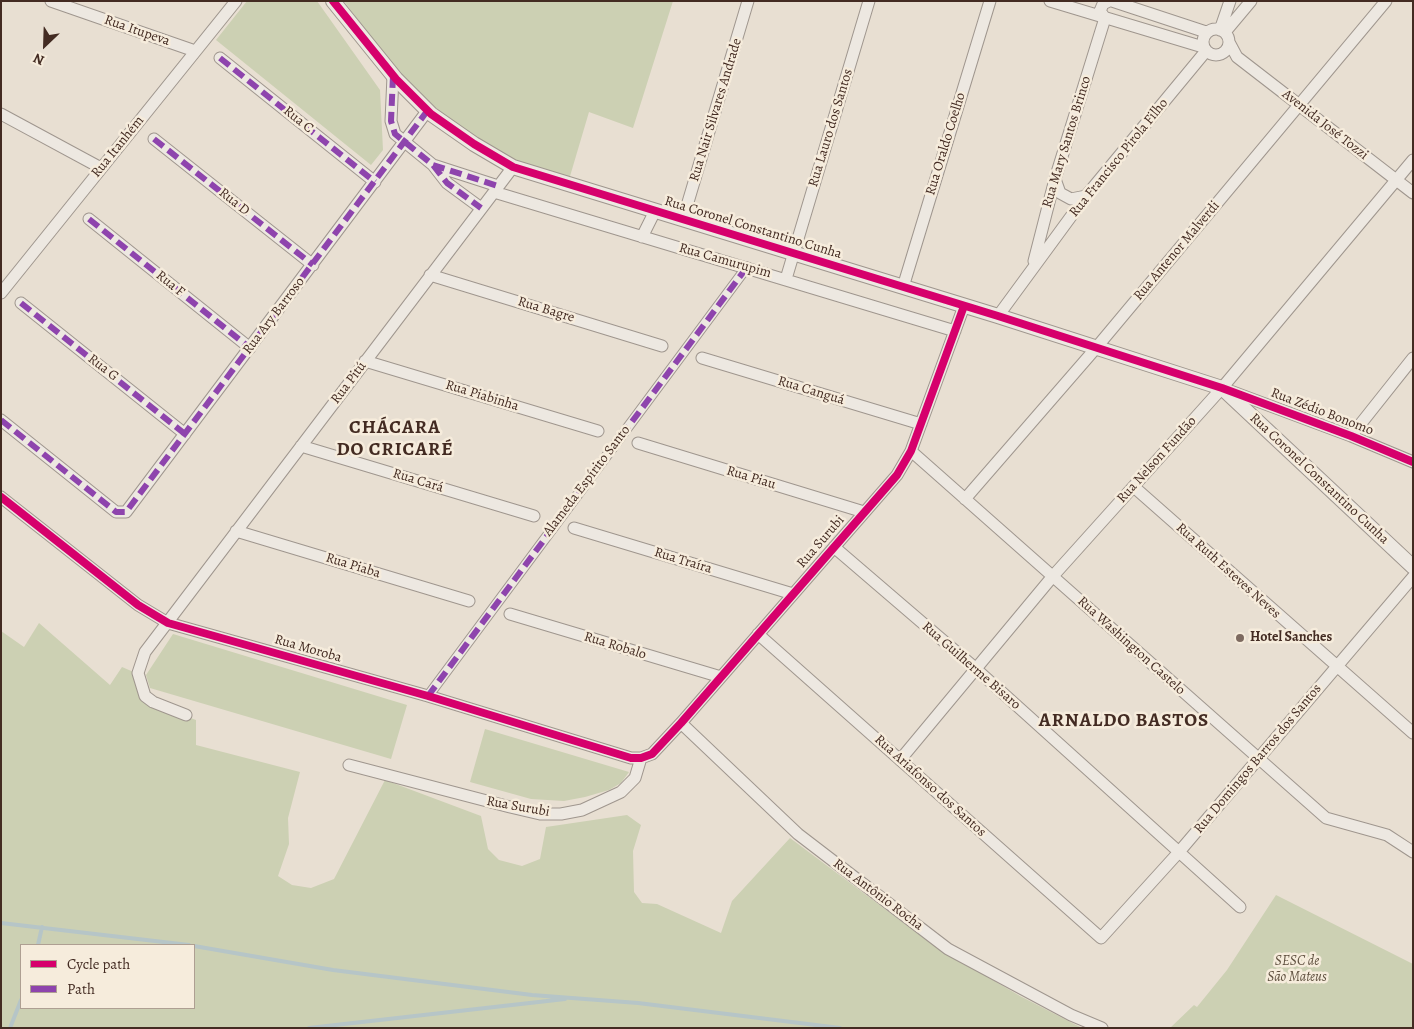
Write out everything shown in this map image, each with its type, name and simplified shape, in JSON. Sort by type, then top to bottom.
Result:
[{"type":"street","name":"Rua Itupeva","points":[[51,1],[195,51]]},
{"type":"street","name":"Rua Itanhém","points":[[1,293],[236,1]]},
{"type":"street","name":"Rua Coronel Constantino Cunha","points":[[333,1],[393,76],[428,110],[474,144],[513,167],[998,316],[1222,388],[1413,567]]},
{"type":"street","name":"Rua Nair Silvares Andrade","points":[[683,219],[748,1]]},
{"type":"street","name":"Rua Lauro dos Santos","points":[[786,279],[870,1]]},
{"type":"street","name":"Rua Oraldo Coelho","points":[[902,287],[990,1]]},
{"type":"street","name":"Avenida José Tozzi","points":[[1050,1],[1205,49],[1216,55],[1230,54],[1237,57],[1413,193]]},
{"type":"street","points":[[1110,1],[1206,32],[1211,30],[1225,35]]},
{"type":"street","name":"Rua Mary Santos Brinco","points":[[1033,268],[1054,179],[1105,18],[1114,15],[1116,8],[1110,1]]},
{"type":"street","points":[[1220,54],[1225,51],[1225,35],[1230,1]]},
{"type":"street","points":[[1225,35],[1251,1]]},
{"type":"street","name":"Rua Antenor Malverdi","points":[[965,499],[1096,348],[1386,1]]},
{"type":"street","points":[[1205,49],[1203,37],[1206,32]]},
{"type":"street","name":"Avenida José Tozzi","points":[[1225,35],[1237,57]]},
{"type":"street","name":"Rua Francisco Pirola Filho","points":[[1033,268],[1086,196],[1205,49]]},
{"type":"street","name":"Rua C","points":[[220,58],[375,182]]},
{"type":"street","points":[[393,76],[391,122],[395,134],[433,165],[447,183],[481,208]]},
{"type":"street","name":"Rua Ary Barroso","points":[[1,420],[116,512],[126,512],[428,110]]},
{"type":"street","points":[[1,114],[101,168]]},
{"type":"street","name":"Rua D","points":[[154,139],[313,265]]},
{"type":"street","name":"Rua Nelson Fundão","points":[[900,760],[1052,576],[1222,388],[1413,160]]},
{"type":"street","name":"Rua Camurupim","points":[[433,165],[496,189],[642,236],[955,331]]},
{"type":"street","name":"Rua Pitú","points":[[186,715],[153,702],[145,696],[139,682],[138,673],[145,652],[513,167]]},
{"type":"street","points":[[1054,179],[1060,193],[1071,199],[1086,196]]},
{"type":"street","points":[[642,236],[655,211]]},
{"type":"street","name":"Rua F","points":[[89,219],[250,348]]},
{"type":"street","name":"Alameda Espírito Santo","points":[[428,696],[747,268]]},
{"type":"street","points":[[998,316],[1033,268]]},
{"type":"street","name":"Rua Bagre","points":[[430,275],[662,346]]},
{"type":"street","name":"Rua G","points":[[21,303],[186,434]]},
{"type":"street","name":"Rua Surubi","points":[[349,765],[540,814],[561,814],[582,810],[621,792],[635,778],[641,758],[652,754],[681,723],[897,475],[911,451],[964,306]]},
{"type":"street","name":"Rua Canguá","points":[[702,358],[921,424]]},
{"type":"street","points":[[1351,436],[1413,358]]},
{"type":"street","name":"Rua Piabinha","points":[[366,361],[598,431]]},
{"type":"street","name":"Rua Zédio Bonomo","points":[[1222,388],[1351,436],[1413,462]]},
{"type":"street","name":"Rua Piau","points":[[638,443],[864,512]]},
{"type":"street","name":"Rua Cará","points":[[301,446],[534,516]]},
{"type":"street","name":"Rua Washington Castelo","points":[[911,451],[1326,818],[1388,835],[1413,852]]},
{"type":"street","name":"Rua Ruth Esteves Neves","points":[[1134,487],[1413,733]]},
{"type":"street","name":"Rua Moroba","points":[[1,498],[138,605],[168,623],[428,696],[632,758],[641,758]]},
{"type":"street","name":"Rua Traíra","points":[[574,528],[793,594]]},
{"type":"street","name":"Rua Piaba","points":[[236,531],[469,601]]},
{"type":"street","name":"Rua Guilherme Bisaro","points":[[834,547],[975,668],[1240,907]]},
{"type":"street","name":"Rua Domingos Barros dos Santos","points":[[1101,938],[1179,852],[1413,577]]},
{"type":"street","name":"Rua Robalo","points":[[510,614],[720,677]]},
{"type":"street","name":"Rua Ariafonso dos Santos","points":[[758,634],[1101,938]]},
{"type":"street","name":"Rua Antônio Rocha","points":[[681,723],[798,834],[948,949],[1071,1015],[1102,1028]]},
{"type":"green space","points":[[247,1],[317,1],[380,90],[383,150],[371,165],[216,40]]},
{"type":"green space","points":[[344,1],[673,1],[633,128],[589,112],[568,183],[502,158],[447,118],[394,69]]},
{"type":"green space","points":[[39,623],[110,685],[122,667],[136,673],[142,694],[172,711],[196,720],[196,745],[300,772],[288,818],[289,844],[278,876],[292,885],[311,888],[334,879],[385,780],[481,816],[488,849],[499,860],[522,866],[540,859],[546,827],[627,815],[641,825],[633,851],[634,892],[642,903],[657,904],[721,933],[732,901],[790,838],[933,945],[1020,996],[1082,1028],[1,1028],[1,631],[24,647]]},
{"type":"green space","points":[[173,634],[407,705],[391,759],[150,688],[146,675]]},
{"type":"green space","points":[[485,729],[629,772],[621,783],[609,790],[564,801],[531,799],[470,782]]},
{"type":"green space","name":"SESC de São Mateus","points":[[1276,895],[1413,964],[1413,1028],[1170,1028],[1194,1005],[1197,1007],[1227,970]]},
{"type":"waterway","points":[[1,923],[180,944]]},
{"type":"waterway","points":[[38,944],[42,927]]},
{"type":"waterway","points":[[195,946],[333,970],[532,995],[638,1003],[840,1028]]},
{"type":"waterway","points":[[309,1028],[565,999]]},
{"type":"waterway","points":[[10,1028],[20,1003]]},
{"type":"marked path","points":[[220,58],[375,182]]},
{"type":"marked path","points":[[393,76],[391,121],[395,134],[433,165],[447,183],[481,208]]},
{"type":"marked path","points":[[1,420],[116,512],[126,512],[428,110]]},
{"type":"marked path","points":[[154,139],[313,265]]},
{"type":"marked path","points":[[433,165],[498,186]]},
{"type":"marked path","points":[[89,219],[250,348]]},
{"type":"marked path","points":[[428,696],[747,267]]},
{"type":"marked path","points":[[21,303],[185,434]]},
{"type":"cycle path","points":[[333,1],[396,79],[431,114],[474,144],[513,167],[998,316],[1222,388],[1351,436],[1413,462]]},
{"type":"cycle path","points":[[1,497],[138,605],[168,623],[428,696],[631,758],[641,758],[652,754],[681,723],[897,475],[911,451],[964,306]]},
{"type":"place","name":"Hotel Sanches","points":[[1240,638]]},
{"type":"district","name":"CHÁCARA DO CRICARÉ","points":[[395,439]]},
{"type":"district","name":"ARNALDO BASTOS","points":[[1124,721]]}]
